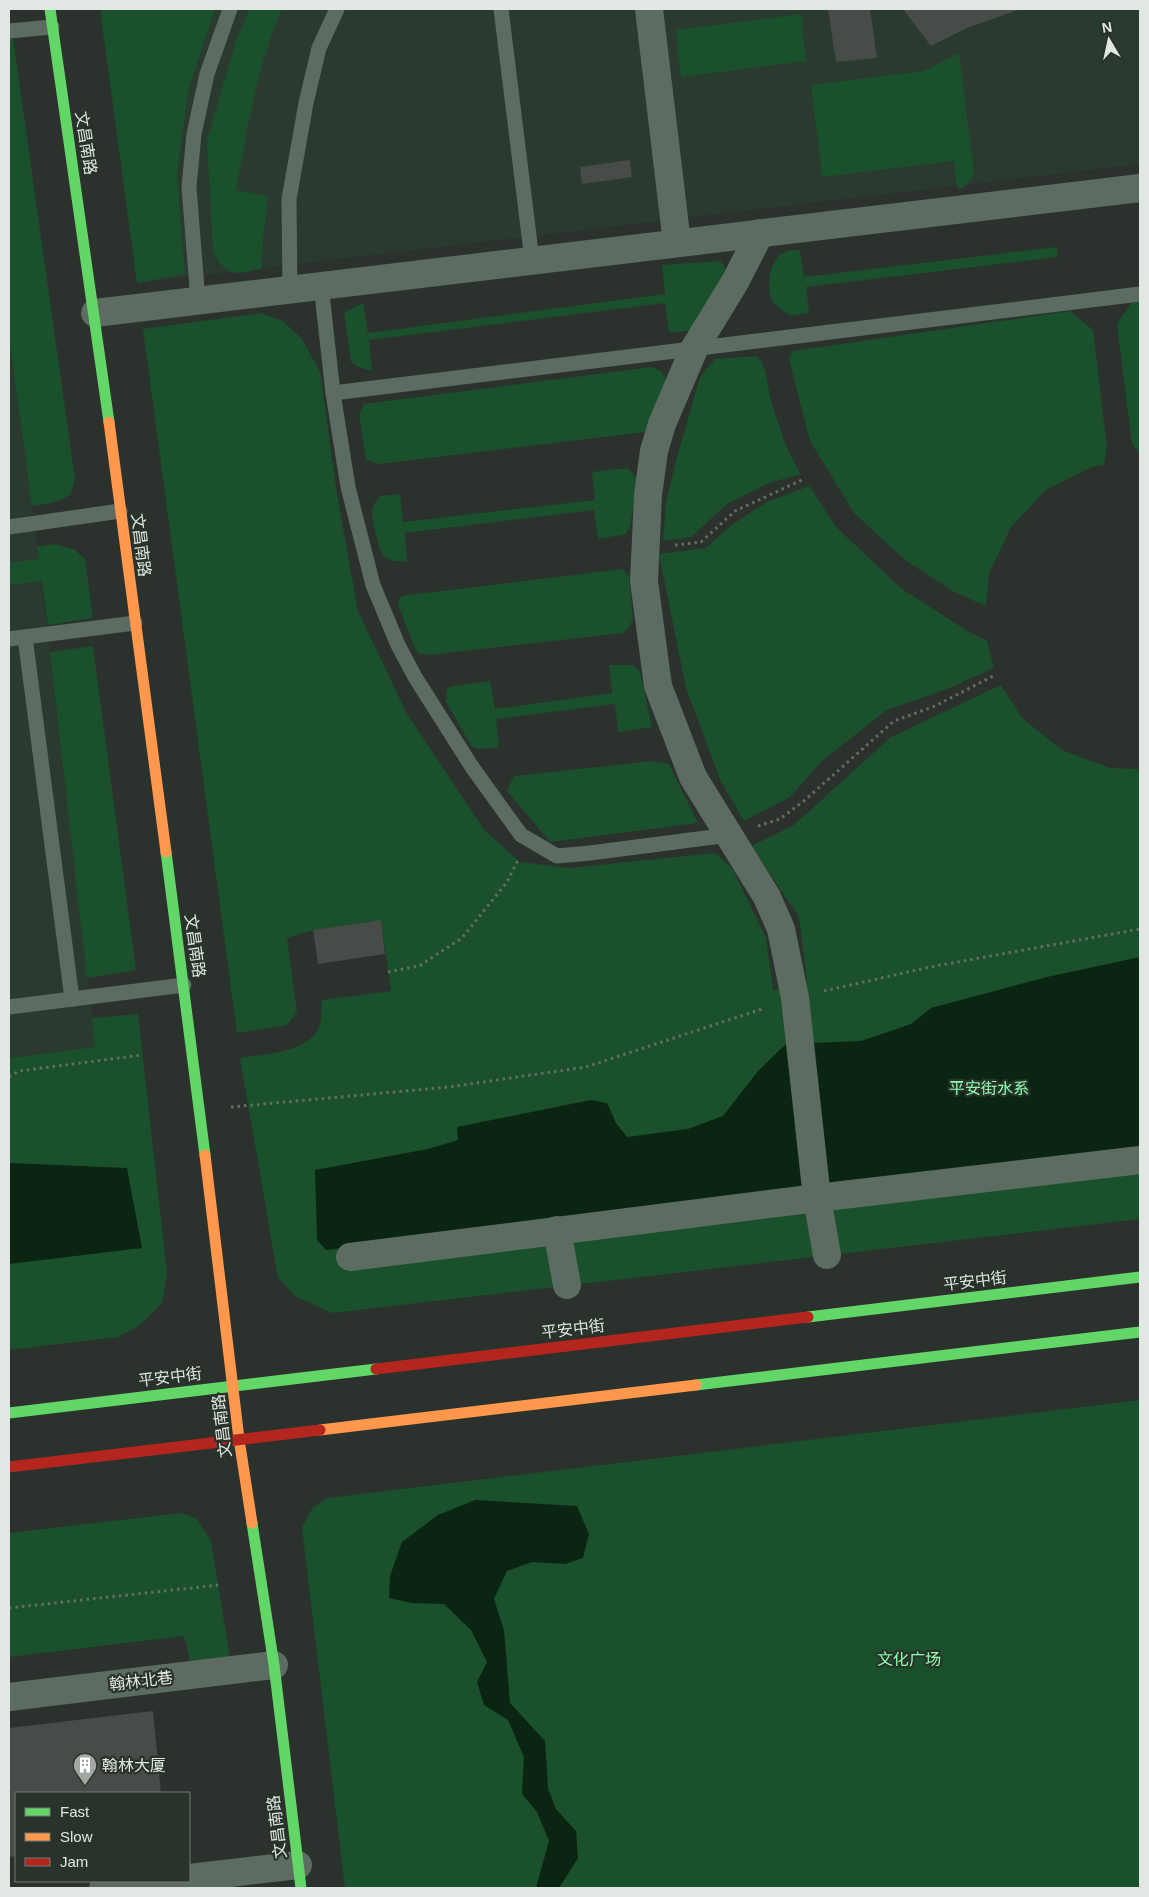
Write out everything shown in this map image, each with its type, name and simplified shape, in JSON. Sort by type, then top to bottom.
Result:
[{"type":"main road","name":"文昌南路","points":[[50,9],[95,313],[200,1110],[239,1439],[274,1665],[299,1877]]},
{"type":"main road","name":"平安中街","points":[[9,1413],[1140,1277]]},
{"type":"main road","points":[[9,1467],[1140,1332]]},
{"type":"street","points":[[649,9],[677,244]]},
{"type":"street","points":[[95,313],[290,290],[321,284],[677,244],[1140,188]]},
{"type":"street","points":[[760,233],[735,282],[694,349],[662,424],[654,451],[648,495],[644,581],[658,686],[693,777],[767,897],[781,929],[795,998],[817,1198],[827,1255]]},
{"type":"street","points":[[350,1257],[817,1198],[1140,1160]]},
{"type":"street","points":[[557,1230],[567,1286]]},
{"type":"street","name":"翰林北巷","points":[[9,1697],[274,1665]]},
{"type":"street","points":[[190,1878],[299,1877]]},
{"type":"street","points":[[103,1888],[157,1882]]},
{"type":"lane","points":[[198,301],[188,187],[194,134],[207,74],[230,9]]},
{"type":"lane","points":[[290,290],[289,199],[306,103],[319,48],[337,9]]},
{"type":"lane","points":[[501,9],[532,260]]},
{"type":"lane","points":[[9,31],[52,27]]},
{"type":"lane","points":[[321,284],[334,393],[350,496],[373,585],[398,645],[415,677],[472,767],[521,834],[557,856],[729,835]]},
{"type":"lane","points":[[334,393],[1140,294]]},
{"type":"lane","points":[[9,527],[120,511]]},
{"type":"lane","points":[[9,640],[135,623]]},
{"type":"lane","points":[[24,637],[72,998]]},
{"type":"lane","points":[[9,1007],[184,985]]},
{"type":"path","points":[[644,550],[701,542],[735,510],[804,479]]},
{"type":"path","points":[[729,835],[780,819],[805,800],[894,721],[935,706],[995,675]]},
{"type":"path","points":[[388,972],[419,966],[462,938],[507,882],[528,839]]},
{"type":"path","points":[[200,1110],[281,1101],[449,1087],[586,1067],[795,998],[930,967],[1140,929]]},
{"type":"path","points":[[9,1077],[19,1071],[142,1054]]},
{"type":"path","points":[[9,1608],[219,1585]]},
{"type":"shaded area","points":[[100,9],[1140,9],[1140,164],[137,283]]},
{"type":"shaded area","points":[[9,334],[39,559],[96,1047],[9,1058]]},
{"type":"shaded area","points":[[1140,957],[1140,1151],[326,1250],[317,1240],[315,1170],[428,1149],[458,1140],[457,1127],[591,1100],[607,1103],[616,1123],[627,1137],[688,1129],[723,1116],[758,1071],[786,1044],[861,1041],[911,1024],[931,1008],[1047,977]]},
{"type":"shaded area","points":[[9,1163],[127,1168],[142,1248],[9,1264]]},
{"type":"shaded area","points":[[475,1500],[577,1506],[589,1534],[583,1558],[565,1564],[532,1562],[507,1571],[494,1599],[504,1630],[510,1703],[545,1741],[548,1788],[556,1809],[576,1831],[578,1858],[559,1888],[536,1888],[549,1841],[537,1812],[522,1794],[524,1757],[508,1720],[484,1705],[477,1682],[487,1662],[471,1630],[444,1604],[412,1603],[389,1598],[390,1576],[402,1542],[438,1515]]},
{"type":"green space","points":[[100,9],[215,9],[188,91],[177,175],[185,274],[137,283]]},
{"type":"green space","points":[[250,9],[282,9],[259,75],[236,190],[268,196],[262,268],[239,273],[228,270],[223,266],[213,252],[207,140],[237,38]]},
{"type":"green space","points":[[801,14],[806,61],[681,77],[676,30]]},
{"type":"green space","points":[[9,38],[13,38],[75,479],[71,494],[53,502],[32,506],[9,336]]},
{"type":"green space","points":[[959,53],[974,175],[963,188],[957,188],[954,161],[822,177],[811,85],[924,71]]},
{"type":"green space","points":[[1057,247],[1058,257],[806,287],[809,313],[791,316],[774,303],[769,286],[770,272],[776,260],[780,255],[790,250],[800,250],[804,277]]},
{"type":"green space","points":[[720,261],[725,267],[726,273],[694,330],[669,333],[665,303],[369,340],[372,371],[361,368],[351,362],[344,313],[363,303],[368,333],[665,294],[662,265]]},
{"type":"green space","points":[[1140,301],[1140,454],[1132,444],[1117,324],[1132,302]]},
{"type":"green space","points":[[1070,311],[1093,330],[1107,447],[1104,465],[1092,467],[1046,490],[1011,527],[989,574],[986,606],[954,592],[905,560],[854,513],[810,441],[789,359],[793,351]]},
{"type":"green space","name":"平安街水系","points":[[261,313],[283,321],[302,339],[320,372],[337,494],[358,611],[406,712],[485,831],[520,862],[570,868],[715,853],[732,868],[766,938],[773,990],[807,981],[799,917],[751,846],[794,825],[891,737],[1001,685],[1022,718],[1062,750],[1110,768],[1140,769],[1140,1219],[332,1313],[295,1296],[278,1278],[240,1058],[286,1050],[308,1041],[316,1033],[320,1023],[322,1000],[391,991],[381,920],[313,930],[287,938],[297,1012],[287,1025],[237,1033],[143,329]]},
{"type":"green space","points":[[757,356],[765,372],[771,400],[783,438],[801,474],[769,483],[727,504],[691,537],[663,541],[666,502],[700,377],[715,359]]},
{"type":"green space","points":[[652,367],[662,372],[667,382],[645,432],[379,464],[366,460],[359,415],[364,404]]},
{"type":"green space","points":[[627,468],[638,481],[630,526],[626,534],[598,539],[594,510],[405,533],[407,562],[386,558],[382,553],[374,527],[372,510],[380,496],[400,494],[403,522],[595,500],[592,472]]},
{"type":"green space","points":[[809,486],[836,527],[902,589],[966,630],[987,641],[994,668],[947,689],[887,710],[824,759],[790,797],[744,821],[721,782],[686,688],[659,554],[706,548],[733,524],[767,502]]},
{"type":"green space","points":[[54,544],[74,549],[85,559],[93,618],[48,625],[42,581],[9,585],[9,563],[39,559],[37,547]]},
{"type":"green space","points":[[622,569],[629,576],[633,619],[623,633],[429,655],[418,653],[398,604],[401,596]]},
{"type":"green space","points":[[93,646],[136,970],[87,978],[50,652]]},
{"type":"green space","points":[[609,665],[633,665],[640,672],[652,727],[618,732],[615,704],[496,719],[499,747],[480,749],[472,747],[446,702],[447,690],[450,687],[490,681],[495,709],[612,693]]},
{"type":"green space","points":[[652,761],[669,764],[698,823],[550,842],[507,791],[515,776]]},
{"type":"green space","points":[[138,1014],[167,1273],[162,1303],[140,1325],[118,1337],[9,1350],[9,1058],[95,1047],[92,1018]]},
{"type":"green space","name":"文化广场","points":[[1140,1400],[1140,1888],[345,1888],[302,1528],[313,1507],[328,1498]]},
{"type":"green space","points":[[181,1513],[196,1518],[211,1541],[230,1658],[191,1665],[184,1636],[9,1657],[9,1533]]},
{"type":"building","points":[[828,9],[870,9],[877,58],[836,62]]},
{"type":"building","points":[[903,9],[1021,9],[967,28],[931,46]]},
{"type":"building","points":[[630,160],[632,177],[582,184],[580,167]]},
{"type":"building","points":[[381,920],[385,954],[318,964],[313,930]]},
{"type":"building","name":"翰林大厦","points":[[153,1711],[161,1792],[15,1792],[15,1856],[9,1857],[9,1728]]},
{"type":"traffic: fast","points":[[50,9],[109,422]]},
{"type":"traffic: fast","points":[[166,852],[205,1155]]},
{"type":"traffic: fast","points":[[808,1317],[1140,1277]]},
{"type":"traffic: fast","points":[[696,1385],[1140,1332]]},
{"type":"traffic: fast","points":[[9,1413],[376,1369]]},
{"type":"traffic: fast","points":[[252,1523],[274,1665],[301,1888]]},
{"type":"traffic: slow","points":[[109,422],[166,852]]},
{"type":"traffic: slow","points":[[205,1155],[239,1439],[252,1523]]},
{"type":"traffic: slow","points":[[320,1430],[696,1385]]},
{"type":"traffic: jam","points":[[376,1369],[808,1317]]},
{"type":"traffic: jam","points":[[9,1467],[320,1430]]},
{"type":"place","name":"翰林大厦","points":[[85,1786]]}]
